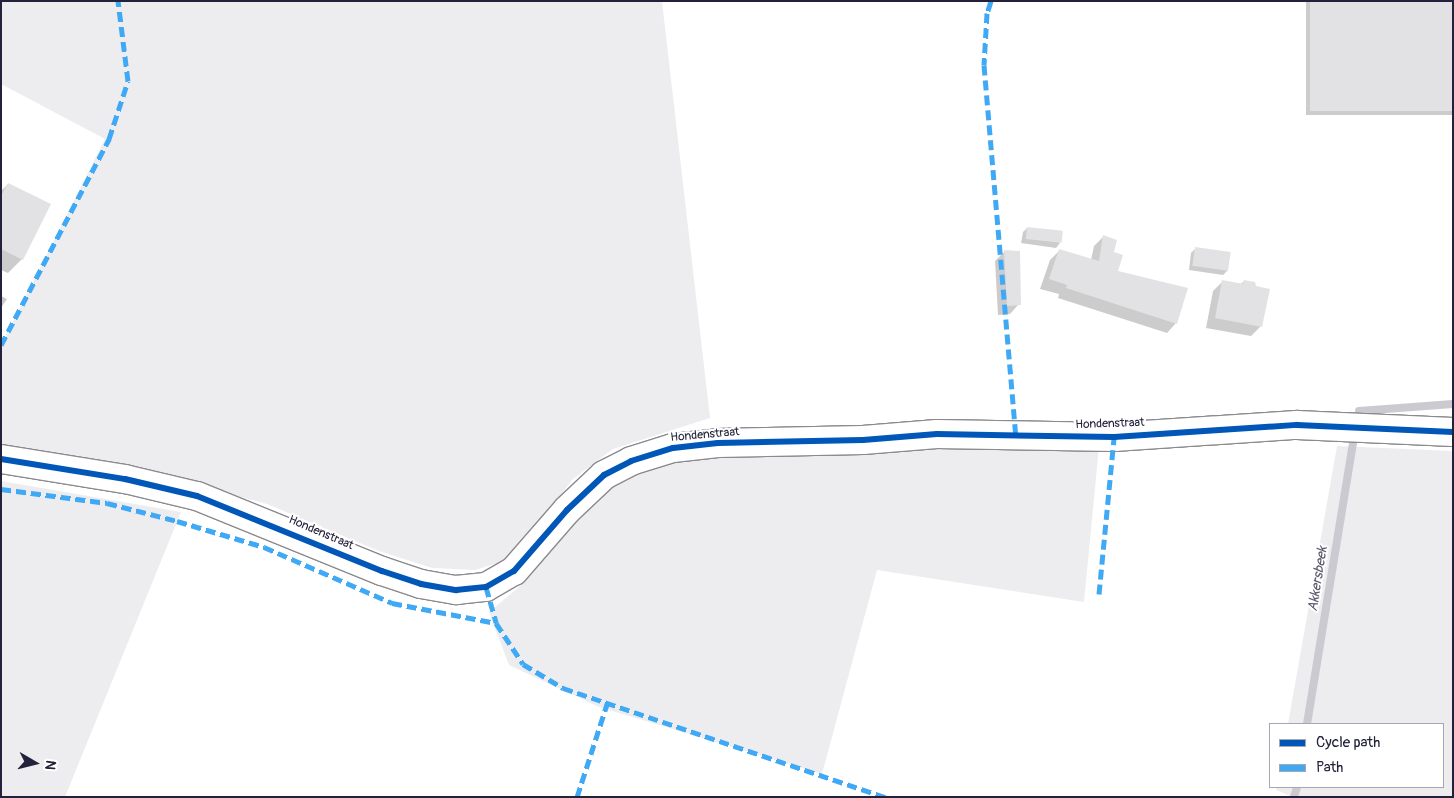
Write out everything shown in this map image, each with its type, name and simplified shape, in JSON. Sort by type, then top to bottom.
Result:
[{"type":"street","name":"Hondenstraat","points":[[1,459],[125,478],[196,496],[382,571],[422,584],[456,590],[486,586],[507,575],[604,475],[631,461],[673,448],[718,442],[864,440],[937,434],[1114,437],[1297,425],[1453,432]]},
{"type":"shaded area","points":[[1,1],[662,1],[710,418],[613,449],[573,479],[532,532],[501,562],[475,570],[432,568],[379,551],[267,504],[121,465],[1,448],[1,345],[105,139],[1,84]]},
{"type":"shaded area","points":[[1337,446],[1453,451],[1453,797],[1293,797],[1276,790],[1277,788],[1444,788],[1444,723],[1288,723]]},
{"type":"shaded area","points":[[1099,447],[1084,602],[877,570],[822,774],[599,707],[509,665],[489,612],[519,587],[579,510],[619,477],[709,452]]},
{"type":"shaded area","points":[[1,481],[181,512],[65,797],[1,797]]},
{"type":"building","points":[[1310,1],[1453,1],[1453,111],[1310,111]]},
{"type":"building","points":[[8,183],[51,204],[23,260],[1,249],[1,196]]},
{"type":"building","points":[[1027,227],[1063,231],[1062,243],[1026,239]]},
{"type":"building","points":[[1103,235],[1117,240],[1114,252],[1123,255],[1118,271],[1188,288],[1177,324],[1066,288],[1067,285],[1049,279],[1059,249],[1099,261]]},
{"type":"building","points":[[1195,247],[1231,252],[1228,271],[1192,266]]},
{"type":"building","points":[[1004,250],[1020,251],[1021,305],[1007,306]]},
{"type":"building","points":[[1222,280],[1243,284],[1244,280],[1255,282],[1256,286],[1270,289],[1262,327],[1215,318]]},
{"type":"waterway","name":"Akkersbeek","points":[[1359,411],[1453,404]]},
{"type":"waterway","name":"Akkersbeek","points":[[1307,723],[1354,437]]},
{"type":"waterway","name":"Akkersbeek","points":[[1294,797],[1297,788]]},
{"type":"marked path","points":[[1,345],[109,139],[128,81],[118,1]]},
{"type":"marked path","points":[[991,1],[987,13],[984,65],[1016,436]]},
{"type":"marked path","points":[[1099,594],[1114,437]]},
{"type":"marked path","points":[[1,489],[107,503],[177,521],[264,547],[392,603],[496,623]]},
{"type":"marked path","points":[[486,587],[496,623],[523,664],[563,688],[885,797]]},
{"type":"marked path","points":[[577,797],[608,701]]},
{"type":"cycle path","points":[[1,459],[125,479],[197,496],[382,571],[421,584],[456,590],[486,587],[514,571],[567,510],[604,475],[631,461],[673,448],[718,443],[863,440],[937,434],[1114,437],[1297,425],[1453,432]]}]
